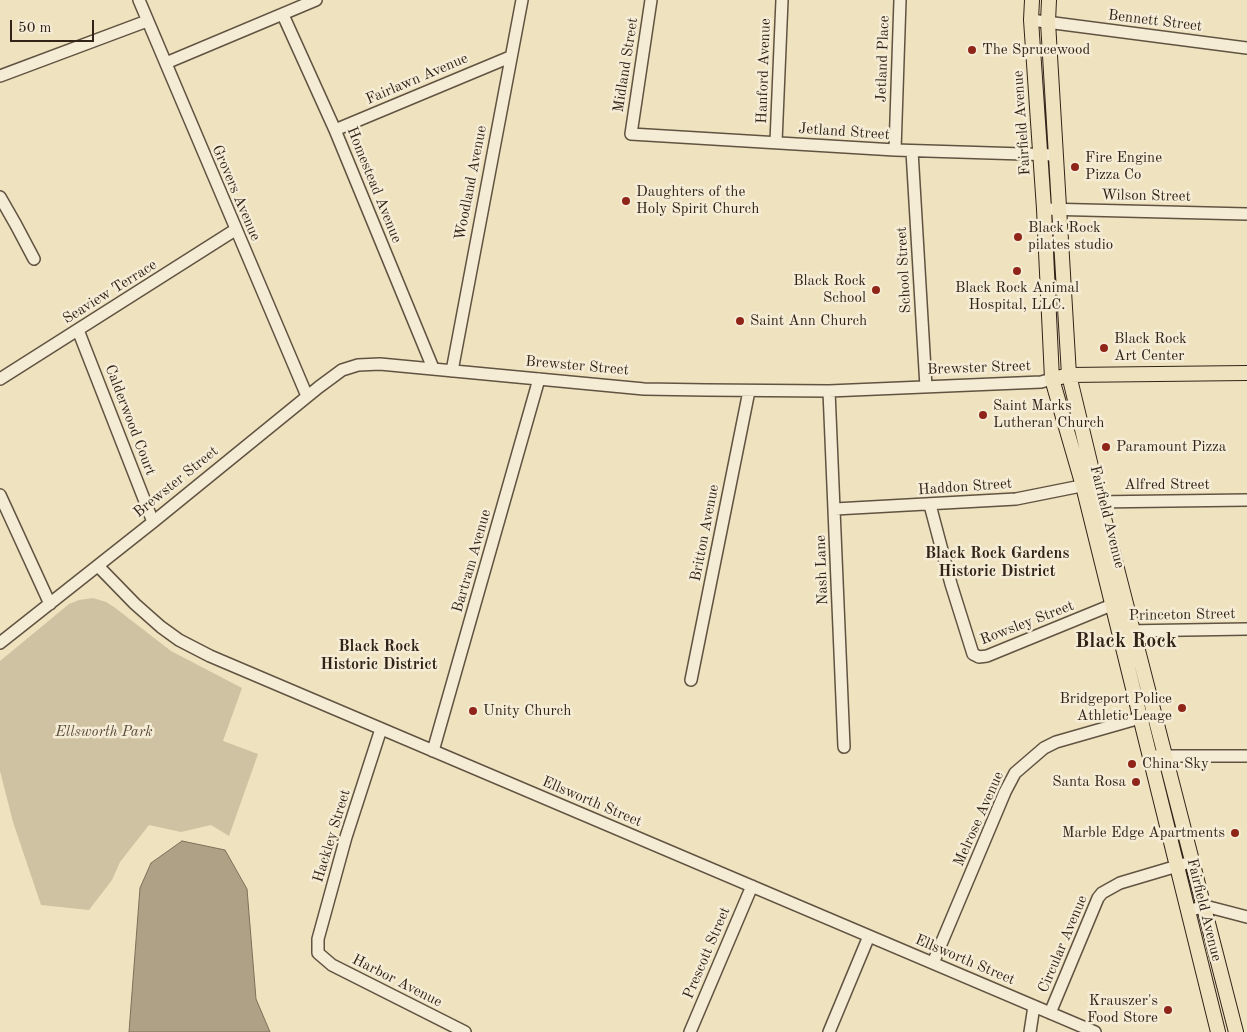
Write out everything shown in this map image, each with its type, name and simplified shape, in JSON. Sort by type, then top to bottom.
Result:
[{"type":"main road","name":"Fairfield Avenue","points":[[1032,0],[1031,20],[1041,155],[1052,380],[1089,484],[1125,599],[1236,1032]]},
{"type":"main road","name":"Fairfield Avenue","points":[[1050,0],[1048,22],[1069,375],[1089,484]]},
{"type":"main road","name":"Brewster Street","points":[[1052,380],[1069,375],[1247,373]]},
{"type":"main road","name":"Fairfield Avenue","points":[[1094,502],[1118,631],[1218,1032]]},
{"type":"street","name":"Grovers Avenue","points":[[138,0],[307,396]]},
{"type":"street","points":[[166,62],[316,0]]},
{"type":"street","name":"Woodland Avenue","points":[[452,371],[522,0]]},
{"type":"street","name":"Midland Street","points":[[631,134],[651,0]]},
{"type":"street","name":"Hanford Avenue","points":[[776,142],[782,0]]},
{"type":"street","name":"Jetland Place","points":[[895,150],[900,0]]},
{"type":"street","name":"Homestead Avenue","points":[[283,15],[335,130],[432,368]]},
{"type":"street","name":"Bennett Street","points":[[1031,20],[1247,48]]},
{"type":"street","points":[[0,76],[148,21]]},
{"type":"street","name":"Fairlawn Avenue","points":[[335,130],[510,56]]},
{"type":"street","name":"Jetland Street","points":[[631,134],[912,151],[1055,154]]},
{"type":"street","name":"School Street","points":[[912,151],[926,386]]},
{"type":"street","points":[[0,197],[34,259]]},
{"type":"street","name":"Wilson Street","points":[[1044,209],[1247,214]]},
{"type":"street","name":"Seaview Terrace","points":[[0,378],[235,230]]},
{"type":"street","name":"Calderwood Court","points":[[78,330],[153,522]]},
{"type":"street","name":"Brewster Street","points":[[0,643],[153,522],[307,396],[342,370],[358,365],[380,364],[432,368],[644,388],[749,391],[829,391],[1052,380]]},
{"type":"street","name":"Bartram Avenue","points":[[433,751],[540,379]]},
{"type":"street","name":"Britton Avenue","points":[[691,680],[749,391]]},
{"type":"street","name":"Nash Lane","points":[[829,391],[844,747]]},
{"type":"street","name":"Haddon Street","points":[[835,509],[1016,499],[1089,484]]},
{"type":"street","points":[[0,495],[50,604]]},
{"type":"street","name":"Alfred Street","points":[[1094,502],[1247,500]]},
{"type":"street","name":"Rowsley Street","points":[[930,505],[972,654],[979,657],[987,656],[1113,606],[1125,599]]},
{"type":"street","name":"Ellsworth Street","points":[[98,566],[144,612],[179,640],[215,658],[1096,1032]]},
{"type":"street","name":"Princeton Street","points":[[1118,631],[1247,630]]},
{"type":"street","name":"Melrose Avenue","points":[[933,963],[1005,792],[1016,773],[1044,748],[1056,742],[1154,714]]},
{"type":"street","name":"Hackley Street","points":[[318,953],[318,939],[343,846],[381,729]]},
{"type":"street","points":[[1150,756],[1247,756]]},
{"type":"street","name":"Circular Avenue","points":[[1050,1013],[1098,898],[1102,893],[1120,882],[1192,862]]},
{"type":"street","name":"Prescott Street","points":[[690,1032],[752,886]]},
{"type":"street","points":[[1188,911],[1205,906],[1247,917]]},
{"type":"street","points":[[829,1032],[870,936]]},
{"type":"street","name":"Harbor Avenue","points":[[318,953],[332,965],[442,1027],[465,1032]]},
{"type":"street","points":[[1030,1032],[1034,1006]]},
{"type":"green space","name":"Ellsworth Park","points":[[93,598],[114,607],[171,651],[242,688],[223,741],[258,754],[229,836],[211,825],[181,832],[149,825],[120,862],[112,880],[89,910],[41,905],[13,822],[0,771],[0,661],[69,604]]},
{"type":"shaded area","points":[[182,841],[225,850],[247,889],[256,999],[270,1032],[129,1032],[140,888],[151,863]]},
{"type":"place","name":"The Sprucewood","points":[[972,50]]},
{"type":"place","name":"Fire Engine Pizza Co","points":[[1075,167]]},
{"type":"place","name":"Daughters of the Holy Spirit Church","points":[[626,201]]},
{"type":"place","name":"Black Rock pilates studio","points":[[1018,237]]},
{"type":"place","name":"Black Rock Animal Hospital, LLC.","points":[[1017,271]]},
{"type":"place","name":"Black Rock School","points":[[876,290]]},
{"type":"place","name":"Saint Ann Church","points":[[740,321]]},
{"type":"place","name":"Black Rock Art Center","points":[[1104,348]]},
{"type":"place","name":"Saint Marks Lutheran Church","points":[[983,415]]},
{"type":"place","name":"Paramount Pizza","points":[[1106,447]]},
{"type":"place","name":"Bridgeport Police Athletic Leage","points":[[1182,708]]},
{"type":"place","name":"Unity Church","points":[[473,711]]},
{"type":"place","name":"China Sky","points":[[1132,764]]},
{"type":"place","name":"Santa Rosa","points":[[1136,782]]},
{"type":"place","name":"Marble Edge Apartments","points":[[1235,833]]},
{"type":"place","name":"Krauszer's Food Store","points":[[1168,1010]]},
{"type":"district","name":"Black Rock Gardens Historic District","points":[[997,563]]},
{"type":"district","name":"Black Rock","points":[[1126,642]]},
{"type":"district","name":"Black Rock Historic District","points":[[379,656]]}]
